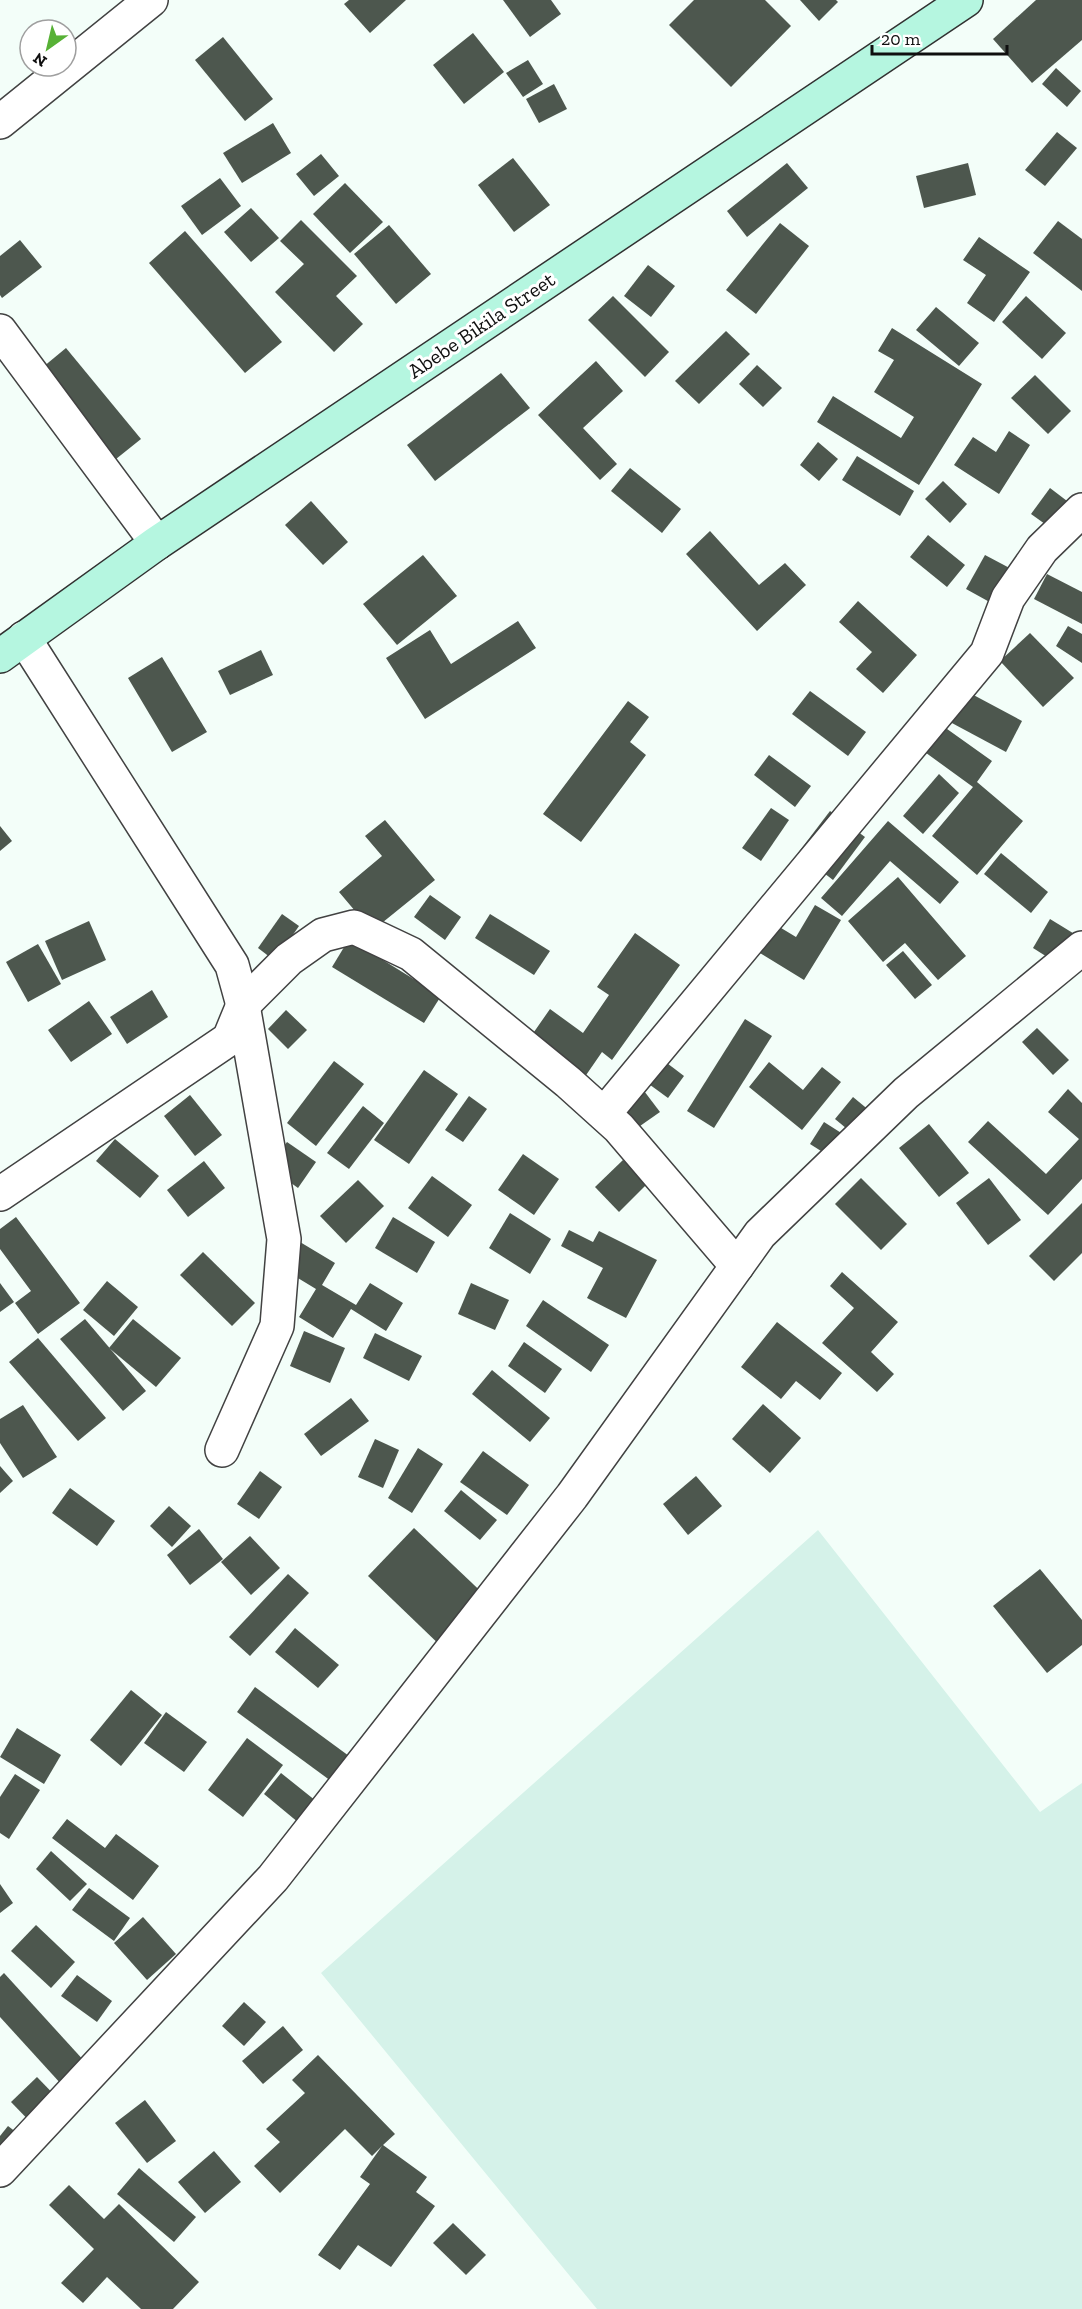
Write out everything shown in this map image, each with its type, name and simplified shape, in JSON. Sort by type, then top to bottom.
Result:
[{"type":"main road","name":"Abebe Bikila Street","points":[[12,647],[157,543],[966,0]]},
{"type":"street","points":[[0,122],[151,0]]},
{"type":"street","points":[[0,331],[157,543]]},
{"type":"street","points":[[604,1114],[987,653],[1008,598],[1042,549],[1082,510]]},
{"type":"street","points":[[12,647],[232,965],[243,1005],[284,1239],[277,1326],[222,1449]]},
{"type":"street","points":[[0,1194],[229,1039],[243,1005],[289,959],[322,935],[354,927],[411,954],[604,1114],[619,1128],[737,1266]]},
{"type":"street","points":[[0,2170],[273,1878],[572,1496],[760,1234],[906,1093],[1082,948]]},
{"type":"green space","points":[[818,1530],[1040,1812],[1082,1783],[1082,2309],[597,2309],[321,1973]]},
{"type":"building","points":[[349,0],[406,0],[370,33],[344,4]]},
{"type":"building","points":[[503,0],[551,0],[561,14],[530,37]]},
{"type":"building","points":[[694,0],[765,0],[791,26],[731,87],[669,25]]},
{"type":"building","points":[[800,0],[836,0],[838,2],[819,21]]},
{"type":"building","points":[[1036,0],[1082,0],[1082,40],[1032,83],[993,39]]},
{"type":"building","points":[[473,33],[504,72],[464,104],[433,65]]},
{"type":"building","points":[[223,37],[273,99],[245,121],[195,60]]},
{"type":"building","points":[[528,60],[543,84],[523,97],[506,73]]},
{"type":"building","points":[[1056,68],[1081,91],[1067,107],[1042,84]]},
{"type":"building","points":[[554,84],[567,109],[539,123],[526,99]]},
{"type":"building","points":[[273,123],[291,153],[242,183],[223,153]]},
{"type":"building","points":[[1057,132],[1077,148],[1045,186],[1025,170]]},
{"type":"building","points":[[321,154],[339,176],[314,196],[296,174]]},
{"type":"building","points":[[513,158],[550,205],[514,232],[478,185]]},
{"type":"building","points":[[787,163],[808,188],[747,237],[727,211]]},
{"type":"building","points":[[968,163],[976,195],[924,208],[916,176]]},
{"type":"building","points":[[220,178],[241,206],[202,235],[181,206]]},
{"type":"building","points":[[345,183],[383,222],[350,253],[313,214]]},
{"type":"building","points":[[251,208],[279,238],[251,262],[224,232]]},
{"type":"building","points":[[301,220],[357,276],[336,296],[363,324],[334,352],[275,292],[304,264],[280,241]]},
{"type":"building","points":[[1058,221],[1082,239],[1082,291],[1033,253]]},
{"type":"building","points":[[780,223],[809,246],[756,314],[726,290]]},
{"type":"building","points":[[389,225],[431,274],[396,304],[354,254]]},
{"type":"building","points":[[185,231],[282,342],[245,373],[149,263]]},
{"type":"building","points":[[979,237],[1030,272],[994,322],[967,303],[986,275],[963,260]]},
{"type":"building","points":[[20,240],[42,267],[2,298],[0,295],[0,256]]},
{"type":"building","points":[[648,265],[675,286],[651,317],[624,296]]},
{"type":"building","points":[[613,296],[669,352],[645,377],[588,320]]},
{"type":"building","points":[[1026,296],[1066,333],[1042,359],[1002,322]]},
{"type":"building","points":[[936,307],[979,343],[959,366],[916,330]]},
{"type":"building","points":[[892,328],[982,384],[919,485],[817,422],[833,396],[901,438],[914,417],[874,392],[894,360],[878,351]]},
{"type":"building","points":[[726,331],[750,354],[699,404],[675,381]]},
{"type":"building","points":[[66,348],[141,439],[111,463],[37,372]]},
{"type":"building","points":[[596,361],[623,391],[583,428],[617,464],[600,480],[538,415]]},
{"type":"building","points":[[757,365],[782,388],[763,407],[739,384]]},
{"type":"building","points":[[501,373],[530,408],[435,481],[407,445]]},
{"type":"building","points":[[1035,375],[1071,411],[1048,434],[1011,398]]},
{"type":"building","points":[[1009,431],[1030,445],[999,494],[954,465],[973,437],[996,452]]},
{"type":"building","points":[[818,442],[838,459],[819,481],[800,465]]},
{"type":"building","points":[[857,456],[914,491],[900,516],[842,480]]},
{"type":"building","points":[[630,468],[681,509],[662,533],[611,491]]},
{"type":"building","points":[[943,481],[967,504],[950,523],[925,499]]},
{"type":"building","points":[[1050,488],[1071,504],[1052,529],[1031,514]]},
{"type":"building","points":[[311,501],[348,542],[323,565],[285,525]]},
{"type":"building","points":[[710,531],[759,585],[785,563],[806,585],[757,631],[686,554]]},
{"type":"building","points":[[928,535],[965,565],[947,587],[910,557]]},
{"type":"building","points":[[423,555],[457,596],[397,645],[363,604]]},
{"type":"building","points":[[985,555],[1034,581],[1015,616],[966,589]]},
{"type":"building","points":[[1047,574],[1082,592],[1082,624],[1034,599]]},
{"type":"building","points":[[858,601],[917,655],[883,693],[856,669],[872,652],[839,622]]},
{"type":"building","points":[[518,621],[536,648],[425,719],[386,658],[430,630],[451,664]]},
{"type":"building","points":[[1068,626],[1082,634],[1082,663],[1056,646]]},
{"type":"building","points":[[1030,633],[1074,678],[1043,707],[1000,661]]},
{"type":"building","points":[[261,650],[273,675],[230,695],[218,671]]},
{"type":"building","points":[[162,657],[207,732],[172,752],[128,678]]},
{"type":"building","points":[[810,691],[866,732],[848,756],[792,714]]},
{"type":"building","points":[[966,691],[1022,721],[1006,752],[950,722]]},
{"type":"building","points":[[628,701],[649,717],[630,742],[646,755],[581,842],[543,814]]},
{"type":"building","points":[[919,709],[992,761],[977,782],[1023,821],[977,875],[932,836],[973,787],[900,734]]},
{"type":"building","points":[[769,755],[811,786],[795,807],[754,775]]},
{"type":"building","points":[[939,774],[959,793],[923,834],[903,816]]},
{"type":"building","points":[[771,808],[789,820],[761,861],[742,848]]},
{"type":"building","points":[[830,811],[865,837],[833,880],[798,853]]},
{"type":"building","points":[[385,820],[435,880],[372,931],[339,892],[382,856],[365,836]]},
{"type":"building","points":[[888,821],[959,882],[940,904],[890,861],[842,916],[821,898]]},
{"type":"building","points":[[0,826],[12,841],[0,851]]},
{"type":"building","points":[[1001,853],[1048,892],[1031,913],[984,874]]},
{"type":"building","points":[[898,877],[966,956],[938,980],[905,943],[883,962],[848,921]]},
{"type":"building","points":[[430,895],[461,917],[445,940],[414,917]]},
{"type":"building","points":[[815,905],[841,920],[804,980],[734,937],[751,910],[796,937]]},
{"type":"building","points":[[282,914],[299,926],[275,961],[258,948]]},
{"type":"building","points":[[490,914],[550,951],[534,975],[475,938]]},
{"type":"building","points":[[1050,919],[1081,938],[1063,967],[1033,948]]},
{"type":"building","points":[[89,921],[106,960],[62,980],[45,941]]},
{"type":"building","points":[[635,933],[680,965],[612,1060],[602,1052],[582,1081],[527,1042],[550,1009],[583,1033],[609,995],[597,987]]},
{"type":"building","points":[[349,939],[441,996],[424,1023],[332,967]]},
{"type":"building","points":[[38,944],[61,984],[28,1002],[6,962]]},
{"type":"building","points":[[903,951],[932,985],[915,999],[886,965]]},
{"type":"building","points":[[152,990],[168,1017],[127,1044],[110,1017]]},
{"type":"building","points":[[89,1001],[112,1034],[71,1062],[48,1030]]},
{"type":"building","points":[[286,1010],[307,1030],[288,1049],[268,1029]]},
{"type":"building","points":[[745,1019],[772,1036],[714,1128],[687,1111]]},
{"type":"building","points":[[1037,1028],[1069,1060],[1053,1075],[1022,1042]]},
{"type":"building","points":[[659,1057],[684,1076],[668,1098],[642,1079]]},
{"type":"building","points":[[334,1061],[364,1084],[316,1146],[287,1123]]},
{"type":"building","points":[[769,1062],[803,1090],[822,1067],[841,1082],[802,1130],[749,1087]]},
{"type":"building","points":[[424,1070],[458,1094],[409,1164],[374,1140]]},
{"type":"building","points":[[638,1083],[660,1112],[630,1133],[609,1105]]},
{"type":"building","points":[[1068,1089],[1082,1103],[1082,1179],[1048,1215],[968,1142],[988,1121],[1046,1174],[1079,1139],[1048,1112]]},
{"type":"building","points":[[190,1095],[222,1135],[195,1156],[164,1116]]},
{"type":"building","points":[[469,1096],[487,1109],[463,1142],[445,1130]]},
{"type":"building","points":[[853,1097],[882,1121],[864,1143],[835,1119]]},
{"type":"building","points":[[363,1106],[384,1123],[349,1169],[327,1153]]},
{"type":"building","points":[[824,1122],[857,1143],[843,1165],[810,1144]]},
{"type":"building","points":[[929,1124],[969,1173],[939,1197],[899,1148]]},
{"type":"building","points":[[115,1139],[159,1176],[140,1198],[96,1161]]},
{"type":"building","points":[[287,1142],[316,1162],[298,1188],[269,1167]]},
{"type":"building","points":[[523,1154],[559,1179],[534,1215],[498,1190]]},
{"type":"building","points":[[623,1160],[647,1184],[619,1212],[595,1187]]},
{"type":"building","points":[[204,1161],[225,1188],[188,1217],[167,1190]]},
{"type":"building","points":[[432,1176],[472,1205],[448,1237],[408,1208]]},
{"type":"building","points":[[861,1178],[907,1224],[881,1250],[835,1204]]},
{"type":"building","points":[[989,1178],[1021,1220],[988,1245],[956,1203]]},
{"type":"building","points":[[358,1180],[384,1206],[346,1243],[320,1216]]},
{"type":"building","points":[[1082,1203],[1082,1253],[1054,1281],[1029,1256]]},
{"type":"building","points":[[510,1213],[551,1239],[530,1274],[489,1248]]},
{"type":"building","points":[[16,1217],[80,1303],[38,1334],[15,1303],[31,1291],[0,1249],[0,1229]]},
{"type":"building","points":[[393,1217],[435,1242],[417,1273],[375,1248]]},
{"type":"building","points":[[569,1230],[593,1242],[599,1231],[657,1260],[626,1318],[587,1298],[603,1268],[561,1246]]},
{"type":"building","points":[[300,1242],[335,1263],[322,1285],[356,1305],[370,1283],[403,1303],[386,1331],[351,1309],[333,1338],[299,1317],[316,1289],[283,1269]]},
{"type":"building","points":[[203,1252],[255,1303],[232,1326],[180,1275]]},
{"type":"building","points":[[842,1272],[898,1322],[871,1352],[894,1374],[877,1392],[822,1343],[854,1308],[830,1286]]},
{"type":"building","points":[[107,1281],[138,1307],[114,1336],[83,1310]]},
{"type":"building","points":[[0,1283],[14,1302],[0,1312]]},
{"type":"building","points":[[471,1283],[509,1300],[495,1330],[458,1314]]},
{"type":"building","points":[[543,1300],[609,1345],[591,1372],[526,1326]]},
{"type":"building","points":[[85,1319],[146,1391],[123,1411],[60,1339]]},
{"type":"building","points":[[133,1319],[181,1358],[156,1387],[109,1348]]},
{"type":"building","points":[[777,1322],[842,1373],[820,1400],[796,1381],[781,1399],[741,1367]]},
{"type":"building","points":[[304,1331],[345,1348],[330,1383],[290,1366]]},
{"type":"building","points":[[375,1333],[422,1356],[409,1381],[363,1358]]},
{"type":"building","points":[[38,1338],[106,1418],[78,1441],[9,1362]]},
{"type":"building","points":[[524,1342],[562,1369],[545,1393],[508,1366]]},
{"type":"building","points":[[492,1370],[550,1418],[530,1442],[472,1394]]},
{"type":"building","points":[[351,1398],[369,1421],[321,1456],[304,1434]]},
{"type":"building","points":[[763,1404],[801,1438],[770,1473],[732,1439]]},
{"type":"building","points":[[23,1405],[57,1457],[23,1478],[0,1443],[0,1419]]},
{"type":"building","points":[[375,1439],[399,1450],[383,1488],[358,1477]]},
{"type":"building","points":[[418,1448],[443,1464],[412,1513],[388,1498]]},
{"type":"building","points":[[483,1451],[529,1485],[507,1515],[460,1482]]},
{"type":"building","points":[[0,1466],[13,1481],[0,1493]]},
{"type":"building","points":[[260,1471],[282,1487],[259,1519],[237,1504]]},
{"type":"building","points":[[696,1476],[722,1506],[688,1535],[663,1504]]},
{"type":"building","points":[[70,1488],[115,1521],[97,1546],[52,1513]]},
{"type":"building","points":[[461,1490],[497,1520],[480,1540],[444,1511]]},
{"type":"building","points":[[169,1506],[191,1526],[172,1547],[150,1526]]},
{"type":"building","points":[[414,1528],[492,1602],[446,1651],[368,1576]]},
{"type":"building","points":[[199,1529],[223,1559],[190,1585],[167,1555]]},
{"type":"building","points":[[250,1536],[280,1568],[251,1595],[221,1562]]},
{"type":"building","points":[[1040,1569],[1082,1620],[1082,1645],[1047,1673],[993,1606]]},
{"type":"building","points":[[288,1574],[309,1593],[250,1656],[229,1637]]},
{"type":"building","points":[[295,1628],[339,1665],[318,1688],[275,1652]]},
{"type":"building","points":[[255,1687],[349,1756],[331,1781],[237,1712]]},
{"type":"building","points":[[131,1690],[162,1715],[121,1766],[90,1740]]},
{"type":"building","points":[[166,1712],[207,1742],[184,1772],[144,1743]]},
{"type":"building","points":[[17,1728],[61,1755],[44,1784],[0,1757]]},
{"type":"building","points":[[247,1738],[283,1765],[243,1817],[208,1790]]},
{"type":"building","points":[[281,1773],[316,1801],[299,1823],[264,1794]]},
{"type":"building","points":[[15,1774],[40,1790],[9,1839],[0,1833],[0,1797]]},
{"type":"building","points":[[67,1819],[105,1848],[116,1834],[159,1866],[133,1900],[52,1838]]},
{"type":"building","points":[[51,1851],[87,1884],[70,1901],[36,1869]]},
{"type":"building","points":[[0,1884],[13,1903],[0,1913]]},
{"type":"building","points":[[89,1888],[130,1918],[114,1941],[72,1910]]},
{"type":"building","points":[[143,1917],[176,1954],[147,1980],[114,1943]]},
{"type":"building","points":[[36,1925],[75,1962],[51,1988],[11,1951]]},
{"type":"building","points":[[4,1973],[86,2063],[62,2085],[0,2017],[0,1977]]},
{"type":"building","points":[[77,1975],[112,2001],[97,2022],[61,1996]]},
{"type":"building","points":[[244,2002],[266,2022],[244,2046],[222,2026]]},
{"type":"building","points":[[283,2026],[303,2050],[263,2084],[242,2061]]},
{"type":"building","points":[[318,2055],[395,2134],[383,2145],[427,2177],[416,2192],[435,2206],[391,2267],[358,2245],[340,2270],[318,2255],[370,2184],[360,2177],[382,2146],[372,2156],[345,2129],[280,2193],[254,2166],[280,2142],[266,2129],[305,2093],[292,2080]]},
{"type":"building","points":[[37,2077],[67,2108],[41,2133],[11,2102]]},
{"type":"building","points":[[145,2100],[176,2141],[147,2163],[115,2123]]},
{"type":"building","points":[[8,2126],[25,2139],[0,2160],[0,2136]]},
{"type":"building","points":[[214,2151],[241,2182],[205,2213],[178,2182]]},
{"type":"building","points":[[139,2168],[196,2217],[174,2242],[117,2194]]},
{"type":"building","points":[[69,2185],[104,2219],[119,2204],[199,2282],[173,2309],[141,2309],[107,2277],[83,2303],[61,2283],[94,2249],[49,2205]]},
{"type":"building","points":[[453,2223],[486,2255],[466,2275],[433,2243]]}]
